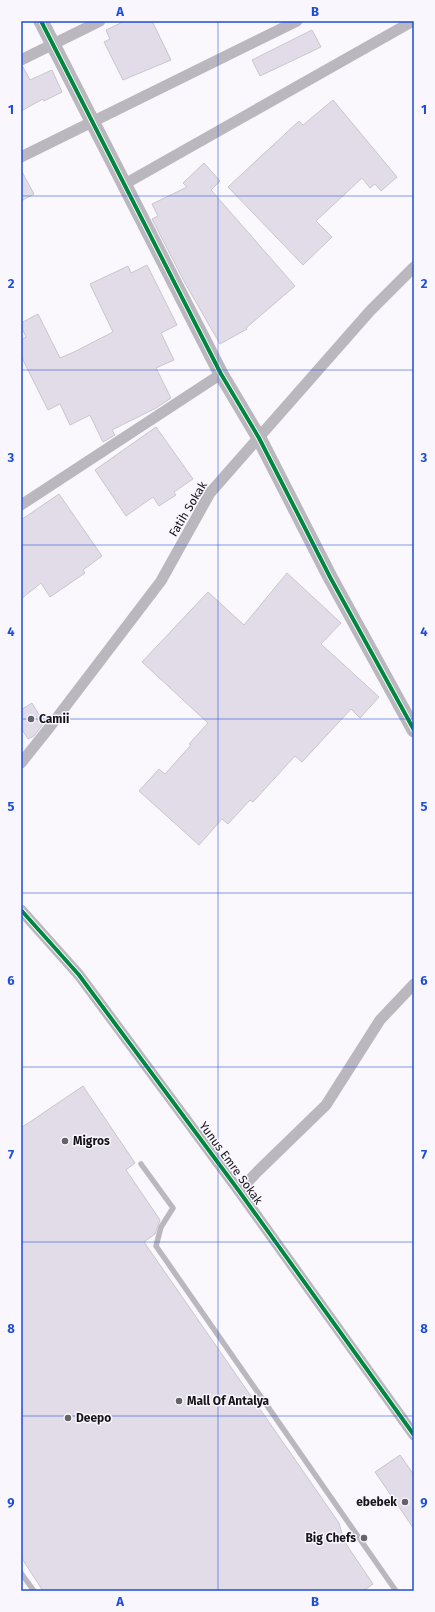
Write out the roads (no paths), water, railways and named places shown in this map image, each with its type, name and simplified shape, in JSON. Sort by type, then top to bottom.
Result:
[{"type":"street","points":[[41,21],[123,185],[221,374],[259,438],[330,577],[414,730]]},
{"type":"street","points":[[21,60],[100,21]]},
{"type":"street","points":[[21,157],[297,21]]},
{"type":"street","points":[[123,185],[413,21]]},
{"type":"street","name":"Fatih Sokak","points":[[21,763],[161,581],[210,493],[370,311],[414,267]]},
{"type":"street","points":[[21,505],[221,374]]},
{"type":"street","name":"Yunus Emre Sokak","points":[[21,910],[79,975],[240,1190],[414,1436]]},
{"type":"street","points":[[240,1190],[326,1105],[380,1020],[414,984]]},
{"type":"lane","points":[[141,1164],[172,1208],[161,1227],[156,1246],[396,1591]]},
{"type":"lane","points":[[21,1572],[34,1591]]},
{"type":"place","name":"Camii","points":[[31,719]]},
{"type":"place","name":"Migros","points":[[65,1141]]},
{"type":"place","name":"Mall Of Antalya","points":[[179,1401]]},
{"type":"place","name":"Deepo","points":[[68,1418]]},
{"type":"place","name":"ebebek","points":[[405,1502]]},
{"type":"place","name":"Big Chefs","points":[[364,1538]]}]
